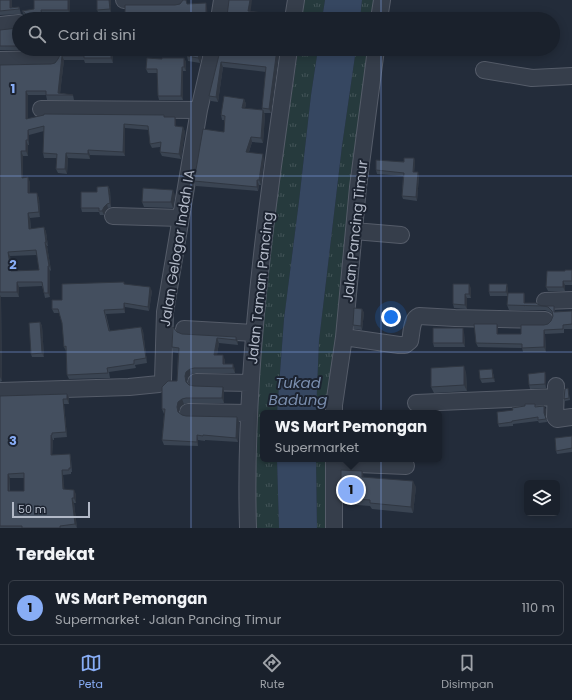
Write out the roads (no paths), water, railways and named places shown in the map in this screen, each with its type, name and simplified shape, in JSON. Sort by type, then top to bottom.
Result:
[{"type":"street","points":[[124,0],[177,0]]},
{"type":"street","points":[[220,12],[222,0]]},
{"type":"street","points":[[294,12],[296,0]]},
{"type":"street","points":[[380,12],[382,0]]},
{"type":"street","points":[[0,25],[12,24]]},
{"type":"street","name":"Jalan Gelogor Indah IA","points":[[0,391],[129,387],[159,384],[162,382],[164,378],[165,312],[199,110],[211,56]]},
{"type":"street","name":"Jalan Taman Pancing","points":[[248,528],[248,413],[254,333],[265,229],[288,56]]},
{"type":"street","name":"Jalan Pancing Timur","points":[[334,410],[344,338],[358,187],[375,56]]},
{"type":"street","points":[[0,60],[52,59]]},
{"type":"street","points":[[484,70],[532,78],[572,76]]},
{"type":"street","points":[[42,109],[199,110]]},
{"type":"street","points":[[113,216],[181,218]]},
{"type":"street","points":[[354,231],[401,236]]},
{"type":"street","points":[[545,302],[572,300]]},
{"type":"street","points":[[344,338],[405,345],[410,341],[414,321],[416,317],[419,316],[545,320]]},
{"type":"street","points":[[184,329],[254,333]]},
{"type":"street","points":[[196,382],[250,383]]},
{"type":"street","points":[[416,403],[555,391],[555,418],[572,417]]},
{"type":"street","points":[[188,412],[248,413]]},
{"type":"street","points":[[334,462],[334,528]]},
{"type":"street","points":[[348,462],[406,466]]},
{"type":"water","points":[[325,0],[362,0],[361,12],[323,12]]},
{"type":"water","name":"Tukad Badung","points":[[317,56],[355,56],[342,146],[319,341],[316,410],[277,410],[284,319]]},
{"type":"water","points":[[277,462],[316,462],[317,528],[279,528]]},
{"type":"place","name":"WS Mart Pemongan","points":[[351,490]]}]
